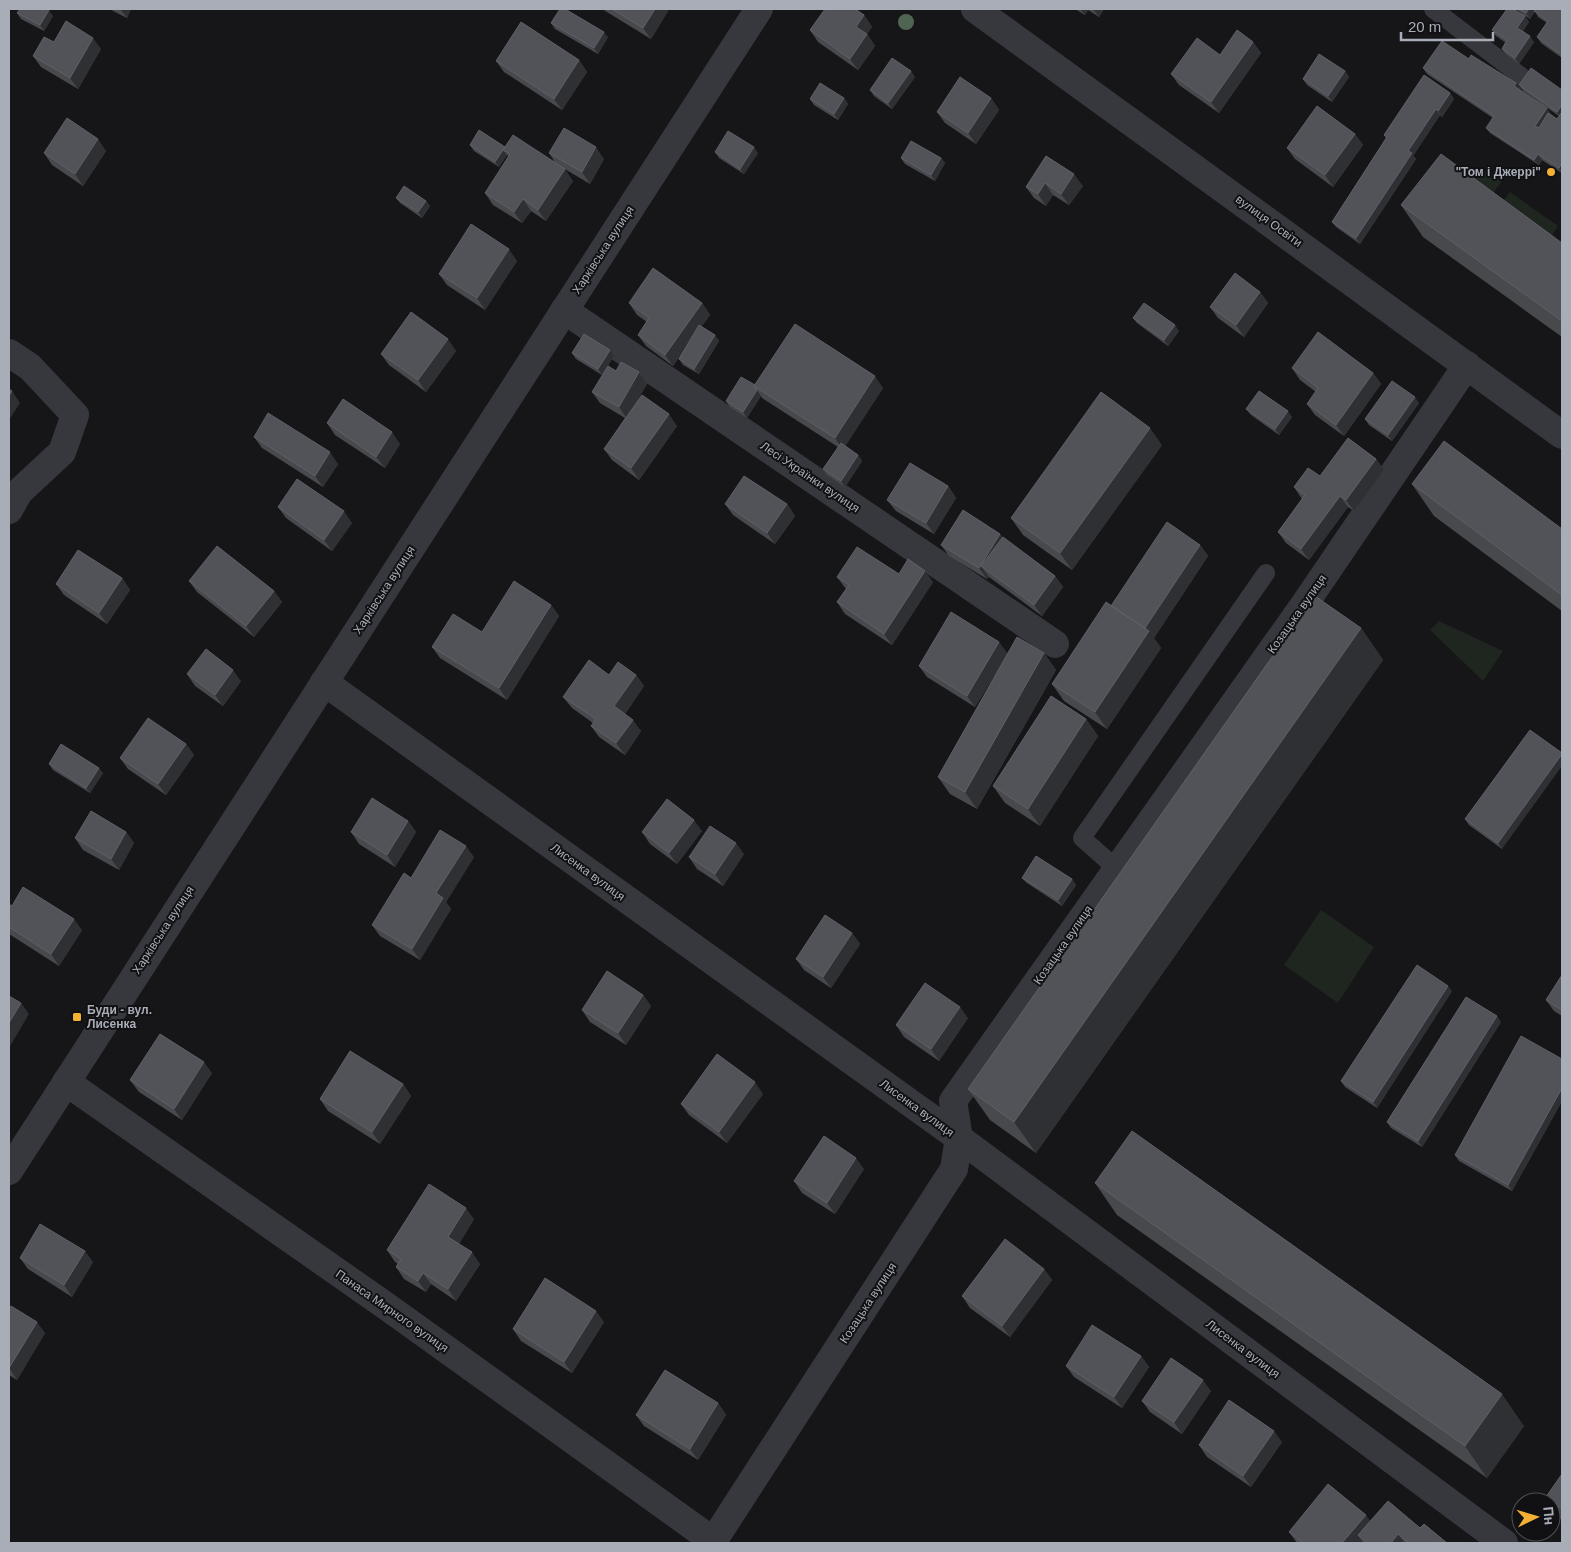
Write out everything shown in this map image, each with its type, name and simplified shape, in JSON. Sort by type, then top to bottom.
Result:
[{"type":"street","name":"Харківська вулиця","points":[[11,1163],[66,1082],[759,9]]},
{"type":"street","name":"вулиця Освіти","points":[[975,9],[1562,435]]},
{"type":"street","name":"Лесі Українки вулиця","points":[[564,310],[1055,644]]},
{"type":"street","points":[[9,353],[30,367],[75,415],[62,452],[18,492],[9,510]]},
{"type":"street","name":"Козацька вулиця","points":[[714,1543],[954,1169],[959,1138],[953,1101],[1306,602],[1467,365]]},
{"type":"street","name":"Лисенка вулиця","points":[[324,682],[959,1138],[1504,1543]]},
{"type":"street","name":"Панаса Мирного вулиця","points":[[66,1082],[386,1306],[714,1543]]},
{"type":"lane","points":[[1434,9],[1521,76]]},
{"type":"lane","points":[[1117,869],[1082,838],[1266,573]]},
{"type":"shaded area","points":[[1474,169],[1490,172],[1503,180],[1490,197],[1458,174]]},
{"type":"shaded area","points":[[1510,192],[1558,226],[1550,238],[1501,204]]},
{"type":"shaded area","points":[[1439,621],[1503,651],[1483,681],[1430,630]]},
{"type":"shaded area","points":[[1321,910],[1374,947],[1338,1003],[1284,965]]},
{"type":"building","points":[[20,9],[49,10],[40,25],[17,13]]},
{"type":"building","points":[[560,9],[565,9],[604,32],[594,48],[551,23]]},
{"type":"building","points":[[612,9],[655,9],[643,28]]},
{"type":"building","points":[[825,9],[855,9],[864,15],[856,27],[867,34],[850,59],[810,30]]},
{"type":"building","points":[[1507,9],[1513,9],[1525,16],[1517,28],[1530,36],[1515,58],[1502,49],[1507,40],[1492,30]]},
{"type":"building","points":[[1519,9],[1529,9],[1526,13]]},
{"type":"building","points":[[1536,9],[1562,9],[1562,55],[1537,37],[1548,21],[1534,11]]},
{"type":"building","points":[[66,21],[93,38],[70,78],[33,56],[44,37],[54,42]]},
{"type":"building","points":[[521,22],[579,60],[554,99],[496,61]]},
{"type":"building","points":[[1237,30],[1253,42],[1211,102],[1171,74],[1197,38],[1220,55]]},
{"type":"building","points":[[1442,41],[1469,59],[1471,55],[1516,83],[1514,86],[1547,108],[1535,126],[1539,128],[1548,113],[1557,119],[1562,112],[1562,163],[1559,168],[1538,154],[1534,160],[1486,128],[1494,116],[1423,68]]},
{"type":"building","points":[[1319,54],[1345,71],[1328,96],[1303,79]]},
{"type":"building","points":[[892,58],[911,71],[888,103],[870,90]]},
{"type":"building","points":[[1531,68],[1562,90],[1562,105],[1557,112],[1519,85]]},
{"type":"building","points":[[1424,75],[1450,93],[1438,111],[1436,109],[1408,151],[1412,153],[1356,238],[1332,222],[1387,137],[1384,135]]},
{"type":"building","points":[[960,77],[991,98],[968,133],[937,112]]},
{"type":"building","points":[[820,83],[844,98],[834,114],[810,99]]},
{"type":"building","points":[[1317,106],[1355,134],[1325,175],[1287,148]]},
{"type":"building","points":[[67,118],[98,139],[75,174],[44,153]]},
{"type":"building","points":[[564,128],[596,147],[582,172],[549,153]]},
{"type":"building","points":[[479,130],[505,147],[495,162],[470,145]]},
{"type":"building","points":[[728,131],[754,147],[740,169],[715,152]]},
{"type":"building","points":[[513,135],[565,169],[538,210],[523,199],[514,212],[485,193],[510,154],[503,150]]},
{"type":"building","points":[[911,141],[941,158],[931,175],[901,158]]},
{"type":"building","points":[[1441,154],[1562,243],[1562,321],[1401,205]]},
{"type":"building","points":[[1046,156],[1074,174],[1061,194],[1045,183],[1038,194],[1026,187]]},
{"type":"building","points":[[404,186],[426,201],[418,212],[396,198]]},
{"type":"building","points":[[471,224],[509,249],[477,298],[439,274]]},
{"type":"building","points":[[653,268],[702,303],[665,355],[638,335],[649,318],[629,303]]},
{"type":"building","points":[[1235,273],[1260,292],[1236,325],[1210,307]]},
{"type":"building","points":[[1144,303],[1175,325],[1164,340],[1133,318]]},
{"type":"building","points":[[411,312],[448,339],[418,380],[381,354]]},
{"type":"building","points":[[795,324],[875,376],[835,438],[754,386]]},
{"type":"building","points":[[699,325],[715,335],[694,369],[679,359]]},
{"type":"building","points":[[1318,332],[1373,373],[1336,425],[1307,404],[1318,388],[1292,368]]},
{"type":"building","points":[[584,334],[610,350],[598,369],[572,353]]},
{"type":"building","points":[[621,362],[639,372],[619,407],[592,392],[608,366],[616,371]]},
{"type":"building","points":[[741,377],[755,385],[757,390],[743,412],[726,401]]},
{"type":"building","points":[[1392,381],[1415,397],[1388,435],[1365,419]]},
{"type":"building","points":[[1259,391],[1288,411],[1275,429],[1246,409]]},
{"type":"building","points":[[1101,392],[1150,428],[1060,553],[1011,518]]},
{"type":"building","points":[[642,395],[669,414],[631,468],[604,449]]},
{"type":"building","points":[[343,399],[392,432],[376,457],[327,423]]},
{"type":"building","points":[[268,413],[330,452],[315,476],[254,437]]},
{"type":"building","points":[[1348,438],[1376,459],[1346,500],[1340,496],[1301,549],[1278,532],[1305,495],[1294,487],[1308,468],[1320,476]]},
{"type":"building","points":[[1444,441],[1562,529],[1562,595],[1412,484]]},
{"type":"building","points":[[841,443],[858,455],[841,481],[823,469]]},
{"type":"building","points":[[910,463],[948,486],[926,523],[887,500]]},
{"type":"building","points":[[744,476],[787,504],[767,533],[725,504]]},
{"type":"building","points":[[297,479],[344,511],[324,540],[278,507]]},
{"type":"building","points":[[963,510],[1000,534],[979,568],[941,545]]},
{"type":"building","points":[[1167,522],[1200,545],[1145,628],[1111,606]]},
{"type":"building","points":[[1003,537],[1055,576],[1034,605],[981,566]]},
{"type":"building","points":[[217,546],[274,591],[246,626],[189,581]]},
{"type":"building","points":[[857,547],[899,574],[908,559],[925,571],[884,634],[837,602],[849,585],[837,577]]},
{"type":"building","points":[[78,550],[122,578],[99,613],[56,584]]},
{"type":"building","points":[[514,581],[551,605],[499,688],[432,647],[453,614],[482,632]]},
{"type":"building","points":[[1315,596],[1361,628],[1014,1122],[968,1089]]},
{"type":"building","points":[[1106,602],[1149,631],[1095,712],[1052,684]]},
{"type":"building","points":[[951,612],[999,642],[967,696],[919,666]]},
{"type":"building","points":[[1017,637],[1044,653],[965,792],[938,777]]},
{"type":"building","points":[[206,649],[233,670],[215,695],[187,674]]},
{"type":"building","points":[[589,660],[609,675],[618,662],[636,675],[614,706],[633,720],[616,743],[591,726],[596,719],[563,697]]},
{"type":"building","points":[[1051,696],[1086,719],[1028,809],[993,786]]},
{"type":"building","points":[[148,718],[186,744],[158,784],[120,758]]},
{"type":"building","points":[[1530,730],[1562,754],[1498,843],[1465,819]]},
{"type":"building","points":[[61,744],[99,768],[86,788],[49,764]]},
{"type":"building","points":[[372,798],[408,821],[387,855],[351,832]]},
{"type":"building","points":[[667,799],[694,820],[669,853],[642,832]]},
{"type":"building","points":[[91,811],[126,832],[111,859],[75,838]]},
{"type":"building","points":[[710,826],[736,843],[715,874],[689,857]]},
{"type":"building","points":[[440,830],[466,846],[436,893],[443,898],[412,949],[372,925],[404,873],[411,878]]},
{"type":"building","points":[[1036,856],[1072,879],[1058,900],[1022,878]]},
{"type":"building","points":[[23,887],[74,919],[51,954],[9,927],[9,904],[12,906]]},
{"type":"building","points":[[825,915],[852,933],[823,977],[796,959]]},
{"type":"building","points":[[1417,965],[1448,986],[1373,1102],[1341,1081]]},
{"type":"building","points":[[607,971],[643,995],[618,1033],[582,1010]]},
{"type":"building","points":[[1562,975],[1562,1010],[1546,1000]]},
{"type":"building","points":[[925,983],[960,1007],[931,1049],[896,1025]]},
{"type":"building","points":[[9,996],[21,1003],[9,1023]]},
{"type":"building","points":[[1466,997],[1497,1016],[1418,1141],[1387,1122]]},
{"type":"building","points":[[160,1034],[204,1062],[174,1109],[130,1080]]},
{"type":"building","points":[[1521,1036],[1562,1059],[1562,1088],[1508,1185],[1455,1155]]},
{"type":"building","points":[[350,1051],[403,1084],[372,1132],[320,1099]]},
{"type":"building","points":[[717,1054],[755,1082],[719,1132],[681,1104]]},
{"type":"building","points":[[1132,1131],[1502,1394],[1465,1446],[1095,1183]]},
{"type":"building","points":[[824,1136],[856,1158],[827,1203],[794,1181]]},
{"type":"building","points":[[429,1184],[466,1208],[448,1237],[472,1252],[448,1289],[423,1273],[418,1281],[396,1267],[401,1259],[387,1250]]},
{"type":"building","points":[[40,1224],[85,1251],[64,1285],[20,1258]]},
{"type":"building","points":[[1005,1239],[1044,1269],[1002,1326],[962,1296]]},
{"type":"building","points":[[545,1278],[596,1311],[564,1362],[513,1329]]},
{"type":"building","points":[[11,1306],[37,1322],[9,1368],[9,1310]]},
{"type":"building","points":[[1092,1325],[1141,1356],[1114,1397],[1066,1366]]},
{"type":"building","points":[[1171,1358],[1203,1380],[1174,1422],[1142,1401]]},
{"type":"building","points":[[665,1370],[718,1403],[690,1449],[636,1415]]},
{"type":"building","points":[[1229,1400],[1274,1431],[1243,1476],[1199,1445]]},
{"type":"building","points":[[1562,1474],[1562,1509],[1561,1492],[1549,1492]]},
{"type":"building","points":[[1328,1484],[1366,1515],[1342,1543],[1303,1543],[1289,1532]]},
{"type":"building","points":[[1388,1501],[1420,1528],[1424,1524],[1447,1543],[1409,1543],[1398,1534],[1391,1543],[1367,1543],[1358,1535]]},
{"type":"place","name":"\"Том і Джеррі\"","points":[[1551,172]]},
{"type":"place","name":"Буди - вул. Лисенка","points":[[77,1017]]}]
